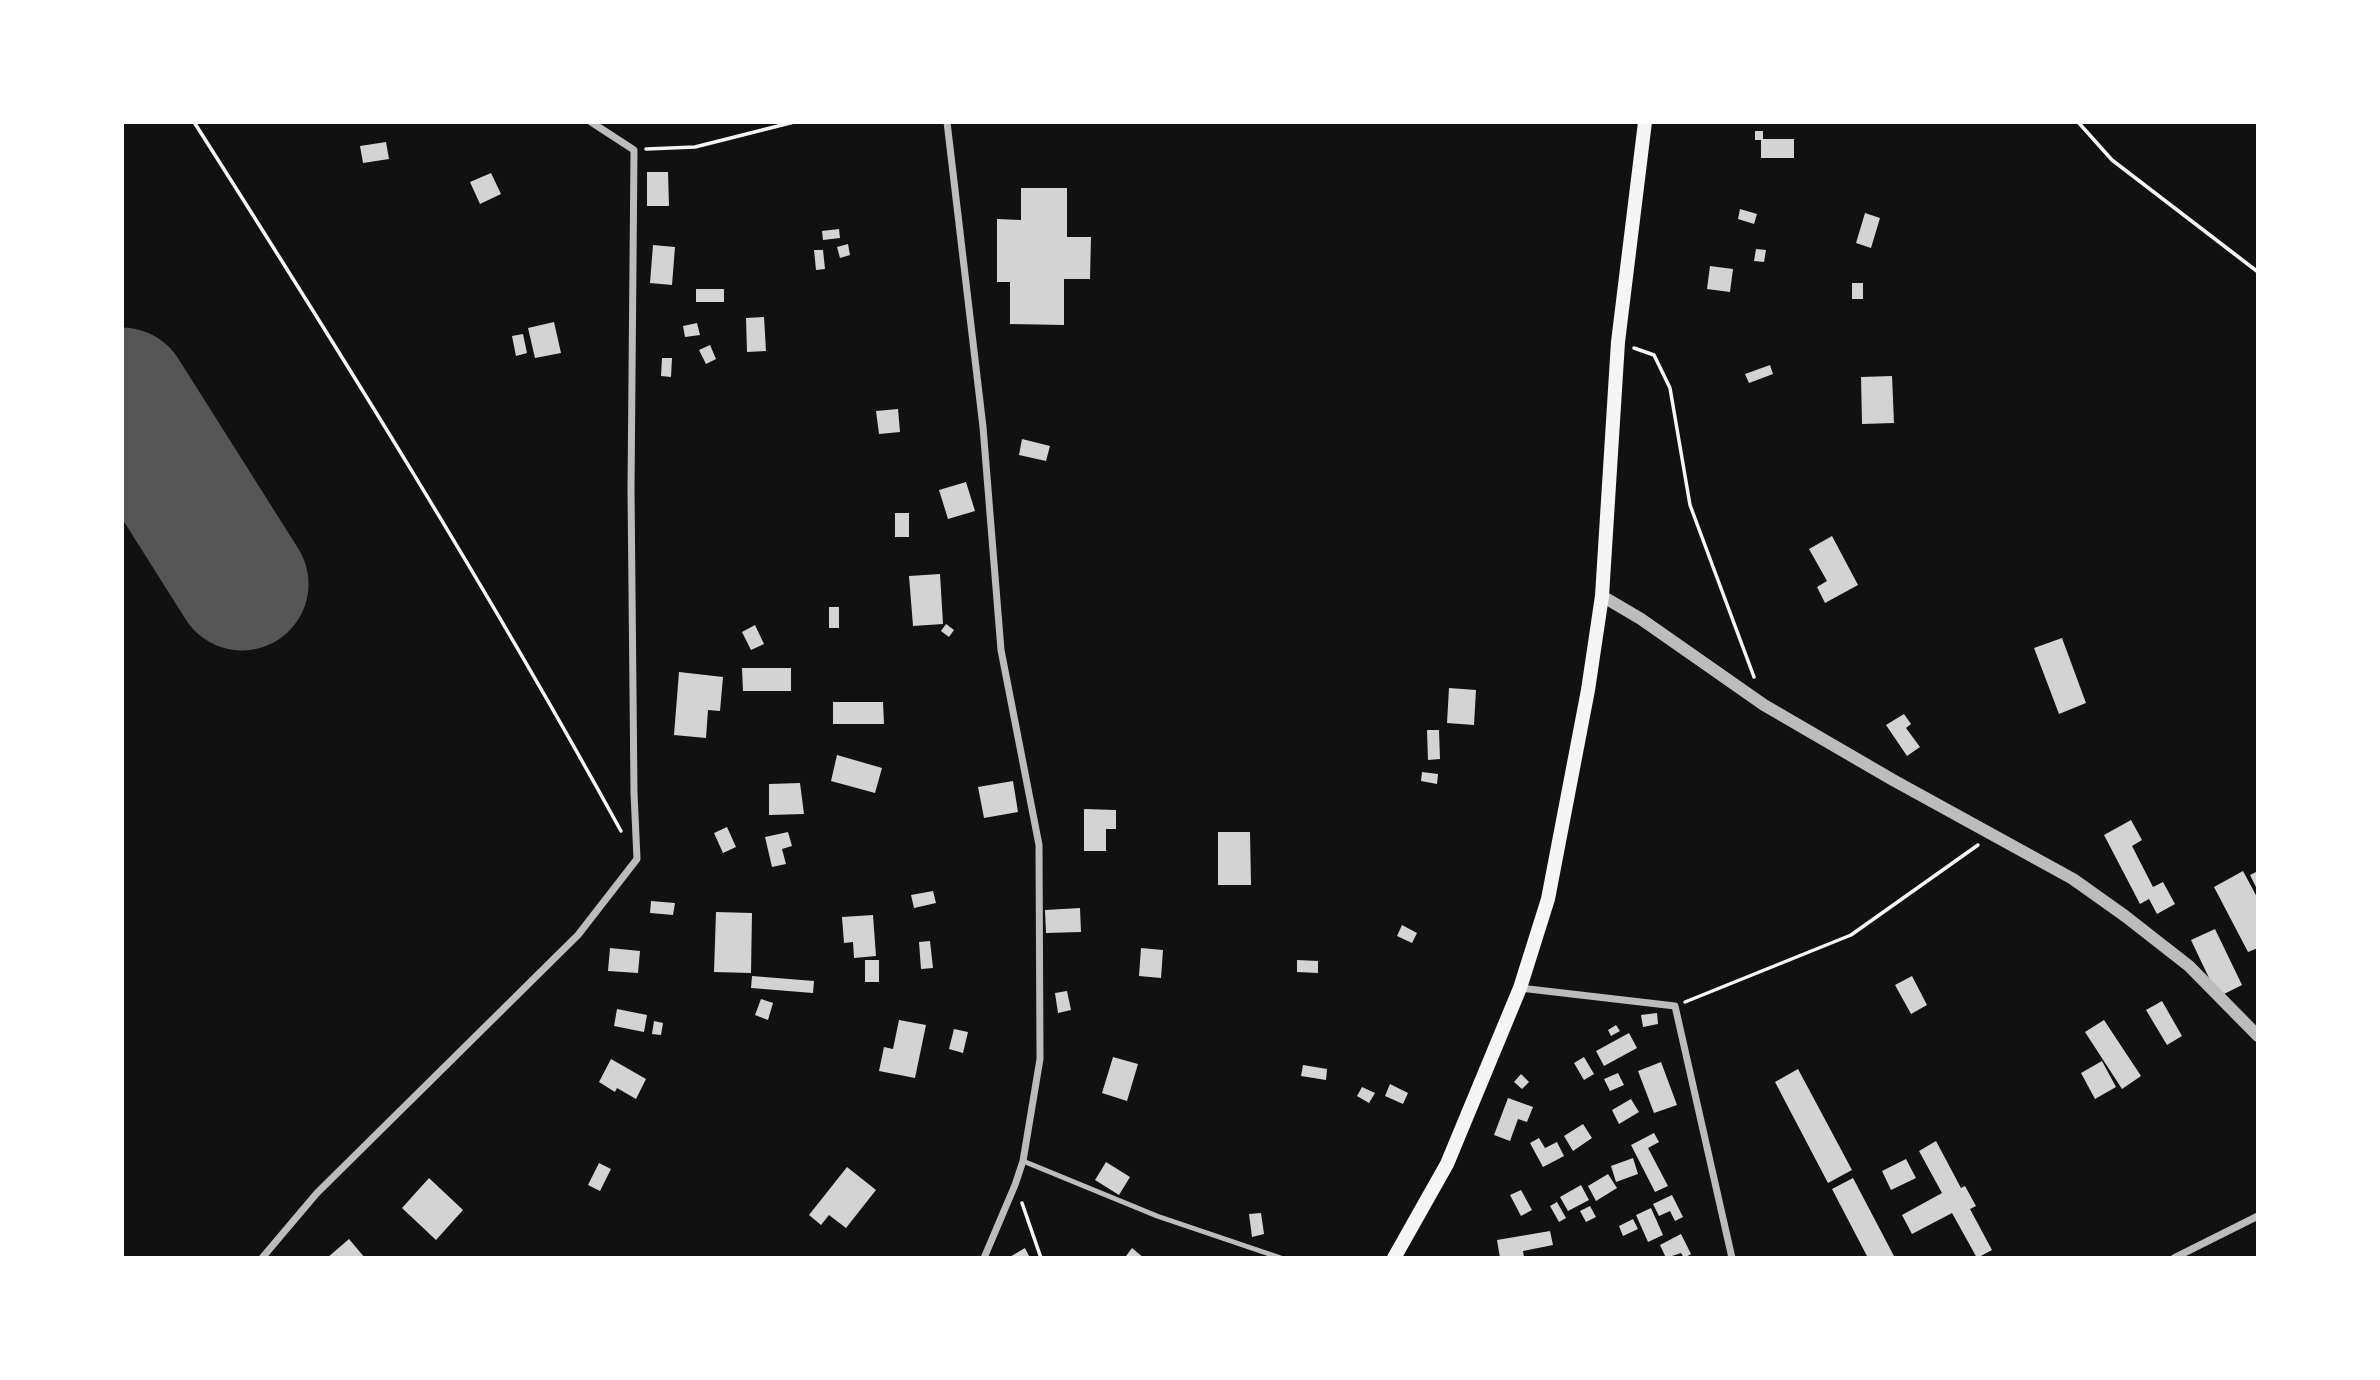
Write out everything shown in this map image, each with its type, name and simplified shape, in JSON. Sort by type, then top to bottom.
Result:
[{"type":"main road","points":[[1394,1258],[1447,1164],[1520,988],[1548,899],[1588,690],[1602,596],[1618,342],[1645,122]]},
{"type":"street","points":[[262,1258],[317,1194],[578,935],[637,859],[631,475],[634,150],[591,122]]},
{"type":"street","points":[[947,122],[983,427],[1001,650],[1039,845],[1040,1059],[1023,1161],[1016,1185],[984,1258]]},
{"type":"street","points":[[1602,596],[1641,619],[1764,705],[2073,879],[2189,966],[2258,1036]]},
{"type":"street","points":[[1520,988],[1675,1006],[1732,1257]]},
{"type":"street","points":[[2174,1258],[2258,1216]]},
{"type":"lane","points":[[1023,1161],[1157,1216],[1281,1258]]},
{"type":"path","points":[[634,150],[695,147],[794,122]]},
{"type":"path","points":[[2078,122],[2112,160],[2258,272]]},
{"type":"path","points":[[194,123],[370,401],[555,710],[637,859]]},
{"type":"path","points":[[1618,342],[1654,355],[1670,388],[1690,505],[1764,705]]},
{"type":"path","points":[[1675,1006],[1852,935],[1991,835]]},
{"type":"path","points":[[1016,1185],[1041,1258]]},
{"type":"building","points":[[1755,131],[1763,131],[1763,139],[1794,139],[1794,158],[1761,158],[1761,140],[1755,140]]},
{"type":"building","points":[[386,142],[389,159],[363,163],[360,146]]},
{"type":"building","points":[[647,172],[668,172],[669,206],[647,206]]},
{"type":"building","points":[[491,173],[501,194],[480,204],[470,182]]},
{"type":"building","points":[[1021,188],[1067,188],[1067,237],[1091,237],[1090,279],[1064,279],[1064,325],[1010,324],[1010,282],[997,282],[997,219],[1021,220]]},
{"type":"building","points":[[1740,209],[1757,214],[1754,224],[1738,219]]},
{"type":"building","points":[[1865,213],[1880,218],[1871,248],[1856,243]]},
{"type":"building","points":[[839,229],[840,238],[823,240],[822,231]]},
{"type":"building","points":[[848,244],[850,255],[840,258],[837,247]]},
{"type":"building","points":[[653,245],[675,247],[672,285],[650,283]]},
{"type":"building","points":[[1756,249],[1766,250],[1764,262],[1754,261]]},
{"type":"building","points":[[814,250],[823,250],[825,269],[816,270]]},
{"type":"building","points":[[1710,266],[1733,269],[1730,292],[1707,289]]},
{"type":"building","points":[[1852,283],[1863,283],[1863,299],[1852,299]]},
{"type":"building","points":[[696,289],[724,289],[724,302],[696,302]]},
{"type":"building","points":[[764,317],[766,351],[747,352],[746,318]]},
{"type":"building","points":[[554,322],[561,353],[535,358],[528,328]]},
{"type":"building","points":[[697,323],[700,335],[685,337],[683,326]]},
{"type":"building","points":[[523,334],[527,353],[516,356],[512,336]]},
{"type":"building","points":[[710,345],[716,359],[706,364],[699,350]]},
{"type":"building","points":[[662,358],[672,358],[671,377],[661,376]]},
{"type":"building","points":[[1770,365],[1773,374],[1749,383],[1745,374]]},
{"type":"building","points":[[1892,376],[1894,423],[1862,424],[1861,377]]},
{"type":"building","points":[[898,409],[900,432],[879,434],[876,411]]},
{"type":"building","points":[[1022,439],[1050,446],[1046,461],[1019,455]]},
{"type":"building","points":[[966,482],[975,511],[948,519],[939,490]]},
{"type":"building","points":[[895,513],[909,513],[909,537],[895,537]]},
{"type":"building","points":[[1832,536],[1858,585],[1825,603],[1817,587],[1827,581],[1809,549]]},
{"type":"building","points":[[940,574],[943,624],[913,626],[909,576]]},
{"type":"building","points":[[829,607],[839,607],[839,628],[829,628]]},
{"type":"building","points":[[946,624],[954,630],[949,637],[941,631]]},
{"type":"building","points":[[755,625],[764,644],[751,650],[742,632]]},
{"type":"building","points":[[2062,638],[2086,703],[2059,714],[2034,648]]},
{"type":"building","points":[[742,668],[791,668],[791,691],[743,691]]},
{"type":"building","points":[[679,672],[723,677],[720,711],[708,710],[706,738],[674,735]]},
{"type":"building","points":[[1449,688],[1476,690],[1474,725],[1447,723]]},
{"type":"building","points":[[833,702],[883,702],[884,724],[833,724]]},
{"type":"building","points":[[1904,714],[1911,724],[1906,728],[1920,747],[1907,756],[1886,725]]},
{"type":"building","points":[[1427,730],[1439,730],[1440,759],[1428,760]]},
{"type":"building","points":[[837,755],[882,768],[875,793],[831,781]]},
{"type":"building","points":[[1422,772],[1438,774],[1437,784],[1421,781]]},
{"type":"building","points":[[1013,781],[1018,812],[984,818],[978,787]]},
{"type":"building","points":[[800,783],[804,814],[769,815],[769,784]]},
{"type":"building","points":[[1084,809],[1116,810],[1116,829],[1106,829],[1106,851],[1084,851]]},
{"type":"building","points":[[2131,820],[2142,840],[2132,846],[2153,887],[2163,882],[2175,904],[2157,914],[2149,899],[2140,904],[2104,835]]},
{"type":"building","points":[[727,827],[736,847],[723,853],[714,833]]},
{"type":"building","points":[[788,832],[792,846],[782,849],[786,864],[772,867],[765,837]]},
{"type":"building","points":[[1218,832],[1250,832],[1251,885],[1218,885]]},
{"type":"building","points":[[2243,871],[2258,899],[2258,948],[2248,952],[2214,887]]},
{"type":"building","points":[[2258,871],[2258,891],[2250,875]]},
{"type":"building","points":[[933,891],[936,903],[914,908],[911,895]]},
{"type":"building","points":[[651,901],[675,903],[673,915],[650,913]]},
{"type":"building","points":[[1080,908],[1081,932],[1046,933],[1045,910]]},
{"type":"building","points":[[716,912],[752,913],[751,973],[714,972]]},
{"type":"building","points":[[873,915],[876,956],[854,958],[853,942],[844,943],[842,917]]},
{"type":"building","points":[[1402,925],[1417,933],[1412,943],[1397,936]]},
{"type":"building","points":[[2215,929],[2242,985],[2218,997],[2191,940]]},
{"type":"building","points":[[930,941],[933,968],[921,969],[919,942]]},
{"type":"building","points":[[610,948],[640,951],[638,973],[608,971]]},
{"type":"building","points":[[1141,948],[1163,950],[1161,978],[1139,976]]},
{"type":"building","points":[[865,960],[879,960],[879,982],[865,982]]},
{"type":"building","points":[[1297,960],[1318,961],[1318,973],[1297,972]]},
{"type":"building","points":[[752,976],[814,981],[813,993],[751,988]]},
{"type":"building","points":[[1912,976],[1927,1005],[1911,1014],[1895,985]]},
{"type":"building","points":[[1067,991],[1071,1010],[1058,1013],[1055,993]]},
{"type":"building","points":[[761,999],[773,1003],[768,1020],[755,1015]]},
{"type":"building","points":[[2162,1001],[2182,1036],[2167,1045],[2146,1010]]},
{"type":"building","points":[[617,1009],[647,1015],[644,1032],[614,1026]]},
{"type":"building","points":[[1657,1013],[1658,1024],[1643,1027],[1641,1015]]},
{"type":"building","points":[[899,1020],[926,1025],[915,1078],[879,1071],[884,1047],[893,1049]]},
{"type":"building","points":[[2104,1020],[2141,1076],[2122,1089],[2085,1032]]},
{"type":"building","points":[[654,1021],[663,1023],[661,1035],[652,1034]]},
{"type":"building","points":[[1616,1025],[1620,1031],[1611,1036],[1608,1030]]},
{"type":"building","points":[[954,1029],[968,1032],[963,1053],[949,1049]]},
{"type":"building","points":[[1629,1033],[1637,1048],[1604,1066],[1596,1051]]},
{"type":"building","points":[[1113,1057],[1138,1064],[1127,1101],[1102,1093]]},
{"type":"building","points":[[1584,1057],[1594,1074],[1584,1080],[1574,1063]]},
{"type":"building","points":[[611,1059],[646,1079],[636,1099],[617,1088],[615,1092],[599,1082]]},
{"type":"building","points":[[2102,1061],[2116,1087],[2095,1099],[2081,1073]]},
{"type":"building","points":[[1661,1062],[1677,1105],[1654,1113],[1638,1071]]},
{"type":"building","points":[[1303,1065],[1327,1069],[1326,1080],[1301,1076]]},
{"type":"building","points":[[1798,1069],[1852,1170],[1828,1183],[1775,1082]]},
{"type":"building","points":[[1618,1073],[1624,1085],[1610,1091],[1604,1079]]},
{"type":"building","points":[[1521,1074],[1529,1082],[1522,1089],[1514,1082]]},
{"type":"building","points":[[1390,1084],[1408,1093],[1403,1104],[1385,1096]]},
{"type":"building","points":[[1362,1087],[1375,1093],[1369,1103],[1357,1096]]},
{"type":"building","points":[[1508,1098],[1533,1107],[1527,1122],[1518,1119],[1510,1141],[1494,1135]]},
{"type":"building","points":[[1631,1099],[1639,1112],[1619,1124],[1612,1110]]},
{"type":"building","points":[[1583,1124],[1592,1138],[1573,1151],[1564,1136]]},
{"type":"building","points":[[1654,1133],[1659,1142],[1648,1148],[1668,1186],[1655,1192],[1631,1145]]},
{"type":"building","points":[[1539,1138],[1545,1148],[1557,1142],[1564,1156],[1543,1167],[1530,1143]]},
{"type":"building","points":[[1936,1141],[1961,1188],[1965,1186],[1976,1206],[1970,1209],[1992,1250],[1977,1258],[1952,1213],[1912,1234],[1902,1215],[1942,1193],[1919,1151]]},
{"type":"building","points":[[1633,1158],[1638,1174],[1616,1182],[1611,1166]]},
{"type":"building","points":[[1906,1159],[1916,1178],[1891,1190],[1882,1171]]},
{"type":"building","points":[[1106,1162],[1130,1177],[1119,1195],[1095,1180]]},
{"type":"building","points":[[599,1163],[611,1169],[600,1191],[588,1185]]},
{"type":"building","points":[[847,1167],[876,1190],[846,1228],[829,1215],[821,1225],[809,1215]]},
{"type":"building","points":[[1608,1174],[1617,1188],[1596,1201],[1588,1186]]},
{"type":"building","points":[[429,1178],[463,1210],[436,1240],[402,1208]]},
{"type":"building","points":[[1853,1178],[1895,1258],[1868,1258],[1832,1189]]},
{"type":"building","points":[[1581,1185],[1589,1200],[1568,1211],[1560,1197]]},
{"type":"building","points":[[1521,1190],[1532,1210],[1521,1216],[1510,1195]]},
{"type":"building","points":[[1672,1195],[1683,1217],[1675,1221],[1670,1211],[1659,1216],[1653,1204]]},
{"type":"building","points":[[1557,1202],[1566,1218],[1559,1222],[1550,1206]]},
{"type":"building","points":[[1590,1206],[1596,1217],[1586,1222],[1580,1211]]},
{"type":"building","points":[[1651,1208],[1663,1235],[1648,1242],[1636,1215]]},
{"type":"building","points":[[1261,1213],[1264,1234],[1252,1237],[1249,1214]]},
{"type":"building","points":[[1633,1219],[1638,1229],[1623,1236],[1619,1226]]},
{"type":"building","points":[[1550,1231],[1553,1245],[1523,1251],[1524,1257],[1500,1258],[1497,1240]]},
{"type":"building","points":[[1681,1234],[1691,1254],[1684,1258],[1681,1253],[1666,1258],[1660,1245]]},
{"type":"building","points":[[349,1239],[365,1258],[327,1258]]},
{"type":"building","points":[[1025,1248],[1030,1258],[1008,1258]]},
{"type":"building","points":[[1132,1248],[1144,1258],[1127,1258]]},
{"type":"taxiway","points":[[122,431],[139,421]]},
{"type":"runway","points":[[122,394],[242,584]]}]
